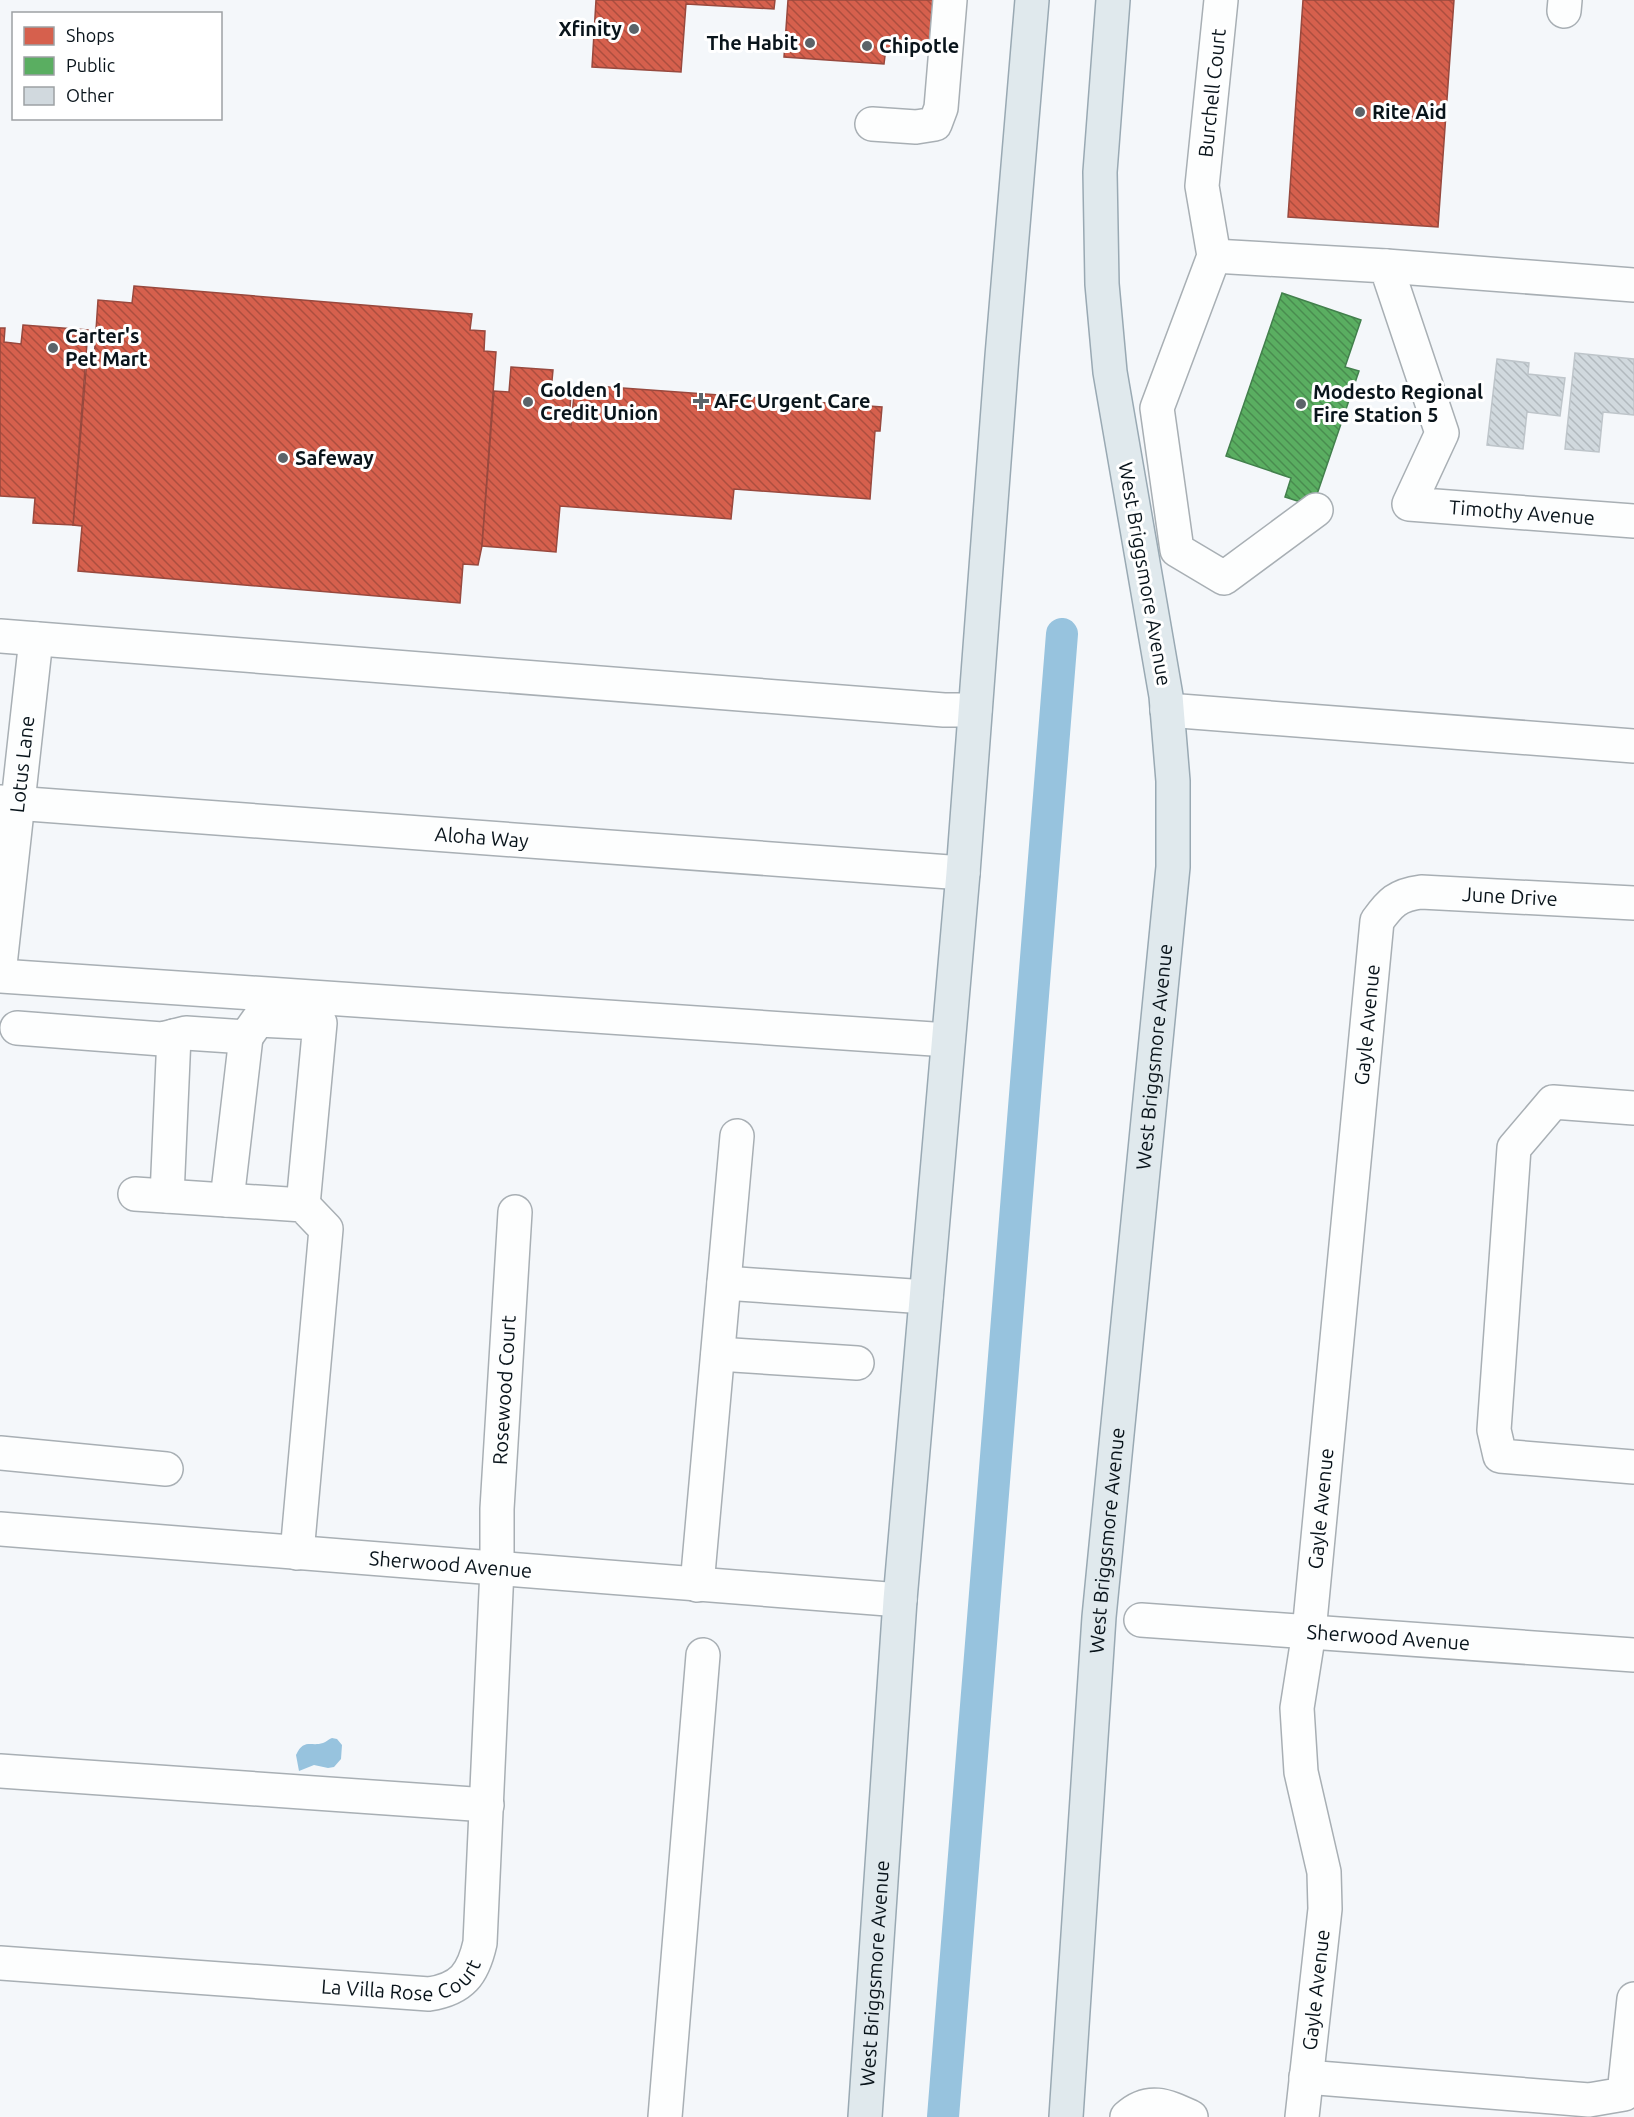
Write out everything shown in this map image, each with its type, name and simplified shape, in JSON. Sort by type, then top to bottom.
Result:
[{"type":"main road","name":"West Briggsmore Avenue","points":[[865,2117],[900,1600],[963,873],[1032,0]]},
{"type":"main road","name":"West Briggsmore Avenue","points":[[1066,2117],[1100,1617],[1173,867],[1173,781],[1167,710],[1110,372],[1102,284],[1100,172],[1113,0]]},
{"type":"street","points":[[872,124],[916,127],[935,124],[940,108],[950,0]]},
{"type":"street","name":"Burchell Court","points":[[1214,256],[1202,186],[1221,0]]},
{"type":"street","points":[[1316,510],[1224,578],[1177,550],[1156,408],[1214,256],[1386,266],[1634,285]]},
{"type":"street","name":"Timothy Avenue","points":[[1386,266],[1442,433],[1409,504],[1634,521]]},
{"type":"street","points":[[0,636],[908,707],[975,710]]},
{"type":"street","name":"Lotus Lane","points":[[1,967],[10,803],[36,639]]},
{"type":"street","points":[[1167,710],[1634,746]]},
{"type":"street","name":"Aloha Way","points":[[10,803],[963,873]]},
{"type":"street","name":"June Drive","points":[[1389,903],[1407,894],[1421,892],[1634,903]]},
{"type":"street","name":"Gayle Avenue","points":[[1302,2117],[1325,1910],[1325,1891],[1322,1862],[1301,1772],[1297,1708],[1309,1632],[1375,933],[1377,921],[1389,903]]},
{"type":"street","points":[[1,967],[948,1040]]},
{"type":"street","points":[[227,1200],[246,1037],[258,1020],[320,1023],[303,1205]]},
{"type":"street","points":[[17,1028],[162,1039],[186,1033],[246,1037]]},
{"type":"street","points":[[167,1196],[174,1036]]},
{"type":"street","points":[[1634,1108],[1553,1102],[1514,1148],[1494,1430],[1500,1456],[1634,1467]]},
{"type":"street","points":[[697,1585],[737,1136]]},
{"type":"street","points":[[135,1194],[303,1205],[326,1229],[297,1553]]},
{"type":"street","name":"Rosewood Court","points":[[497,1569],[497,1509],[515,1212]]},
{"type":"street","points":[[724,1283],[926,1297]]},
{"type":"street","points":[[718,1354],[857,1363]]},
{"type":"street","points":[[0,1452],[166,1468]]},
{"type":"street","name":"Sherwood Avenue","points":[[0,1529],[900,1600]]},
{"type":"street","name":"La Villa Rose Court","points":[[0,1964],[429,1994],[444,1992],[463,1980],[475,1964],[480,1943],[497,1569]]},
{"type":"street","name":"Sherwood Avenue","points":[[1141,1620],[1634,1655]]},
{"type":"street","points":[[665,2117],[703,1655]]},
{"type":"street","points":[[0,1771],[487,1805]]},
{"type":"street","points":[[1306,2077],[1589,2100],[1624,2094],[1634,1999]]},
{"type":"street","points":[[1126,2117],[1137,2108],[1149,2105],[1160,2105],[1191,2117]]},
{"type":"water","points":[[332,1738],[337,1739],[342,1745],[341,1759],[334,1767],[314,1765],[299,1771],[296,1755],[302,1747],[308,1744],[323,1743]]},
{"type":"building: Shops","points":[[596,0],[775,0],[774,9],[686,4],[681,72],[592,67]]},
{"type":"building: Shops","points":[[788,0],[933,0],[929,51],[886,48],[884,64],[784,57]]},
{"type":"building: Shops","points":[[1303,0],[1454,0],[1438,227],[1288,217]]},
{"type":"building: Shops","name":"Safeway","points":[[134,286],[472,314],[470,330],[485,331],[484,351],[496,352],[482,546],[478,565],[463,564],[460,603],[78,571],[82,526],[73,525],[87,359],[94,360],[98,300],[132,303]]},
{"type":"building: Shops","points":[[23,325],[88,330],[73,525],[33,523],[35,498],[0,496],[0,328],[5,328],[4,342],[21,344]]},
{"type":"building: Shops","points":[[511,367],[553,370],[551,391],[571,393],[569,424],[571,425],[574,395],[581,396],[582,385],[882,407],[880,431],[875,431],[870,499],[734,489],[731,519],[560,506],[556,552],[482,546],[494,391],[509,392]]},
{"type":"building: Public","points":[[1282,293],[1361,320],[1345,367],[1359,371],[1313,506],[1285,497],[1291,478],[1226,456]]},
{"type":"building: Other","points":[[1575,353],[1634,359],[1634,415],[1603,412],[1599,452],[1565,449]]},
{"type":"building: Other","points":[[1497,359],[1529,363],[1528,374],[1565,378],[1560,416],[1527,412],[1523,449],[1487,445]]},
{"type":"waterway","points":[[943,2117],[1062,634]]},
{"type":"place","name":"Xfinity","points":[[634,29]]},
{"type":"place","name":"The Habit","points":[[810,43]]},
{"type":"place","name":"Chipotle","points":[[867,46]]},
{"type":"place","name":"Rite Aid","points":[[1360,112]]},
{"type":"place","name":"Carter's Pet Mart","points":[[53,348]]},
{"type":"place","name":"AFC Urgent Care","points":[[701,401]]},
{"type":"place","name":"Golden 1 Credit Union","points":[[528,402]]},
{"type":"place","name":"Modesto Regional Fire Station 5","points":[[1301,404]]},
{"type":"place","name":"Safeway","points":[[283,458]]}]
